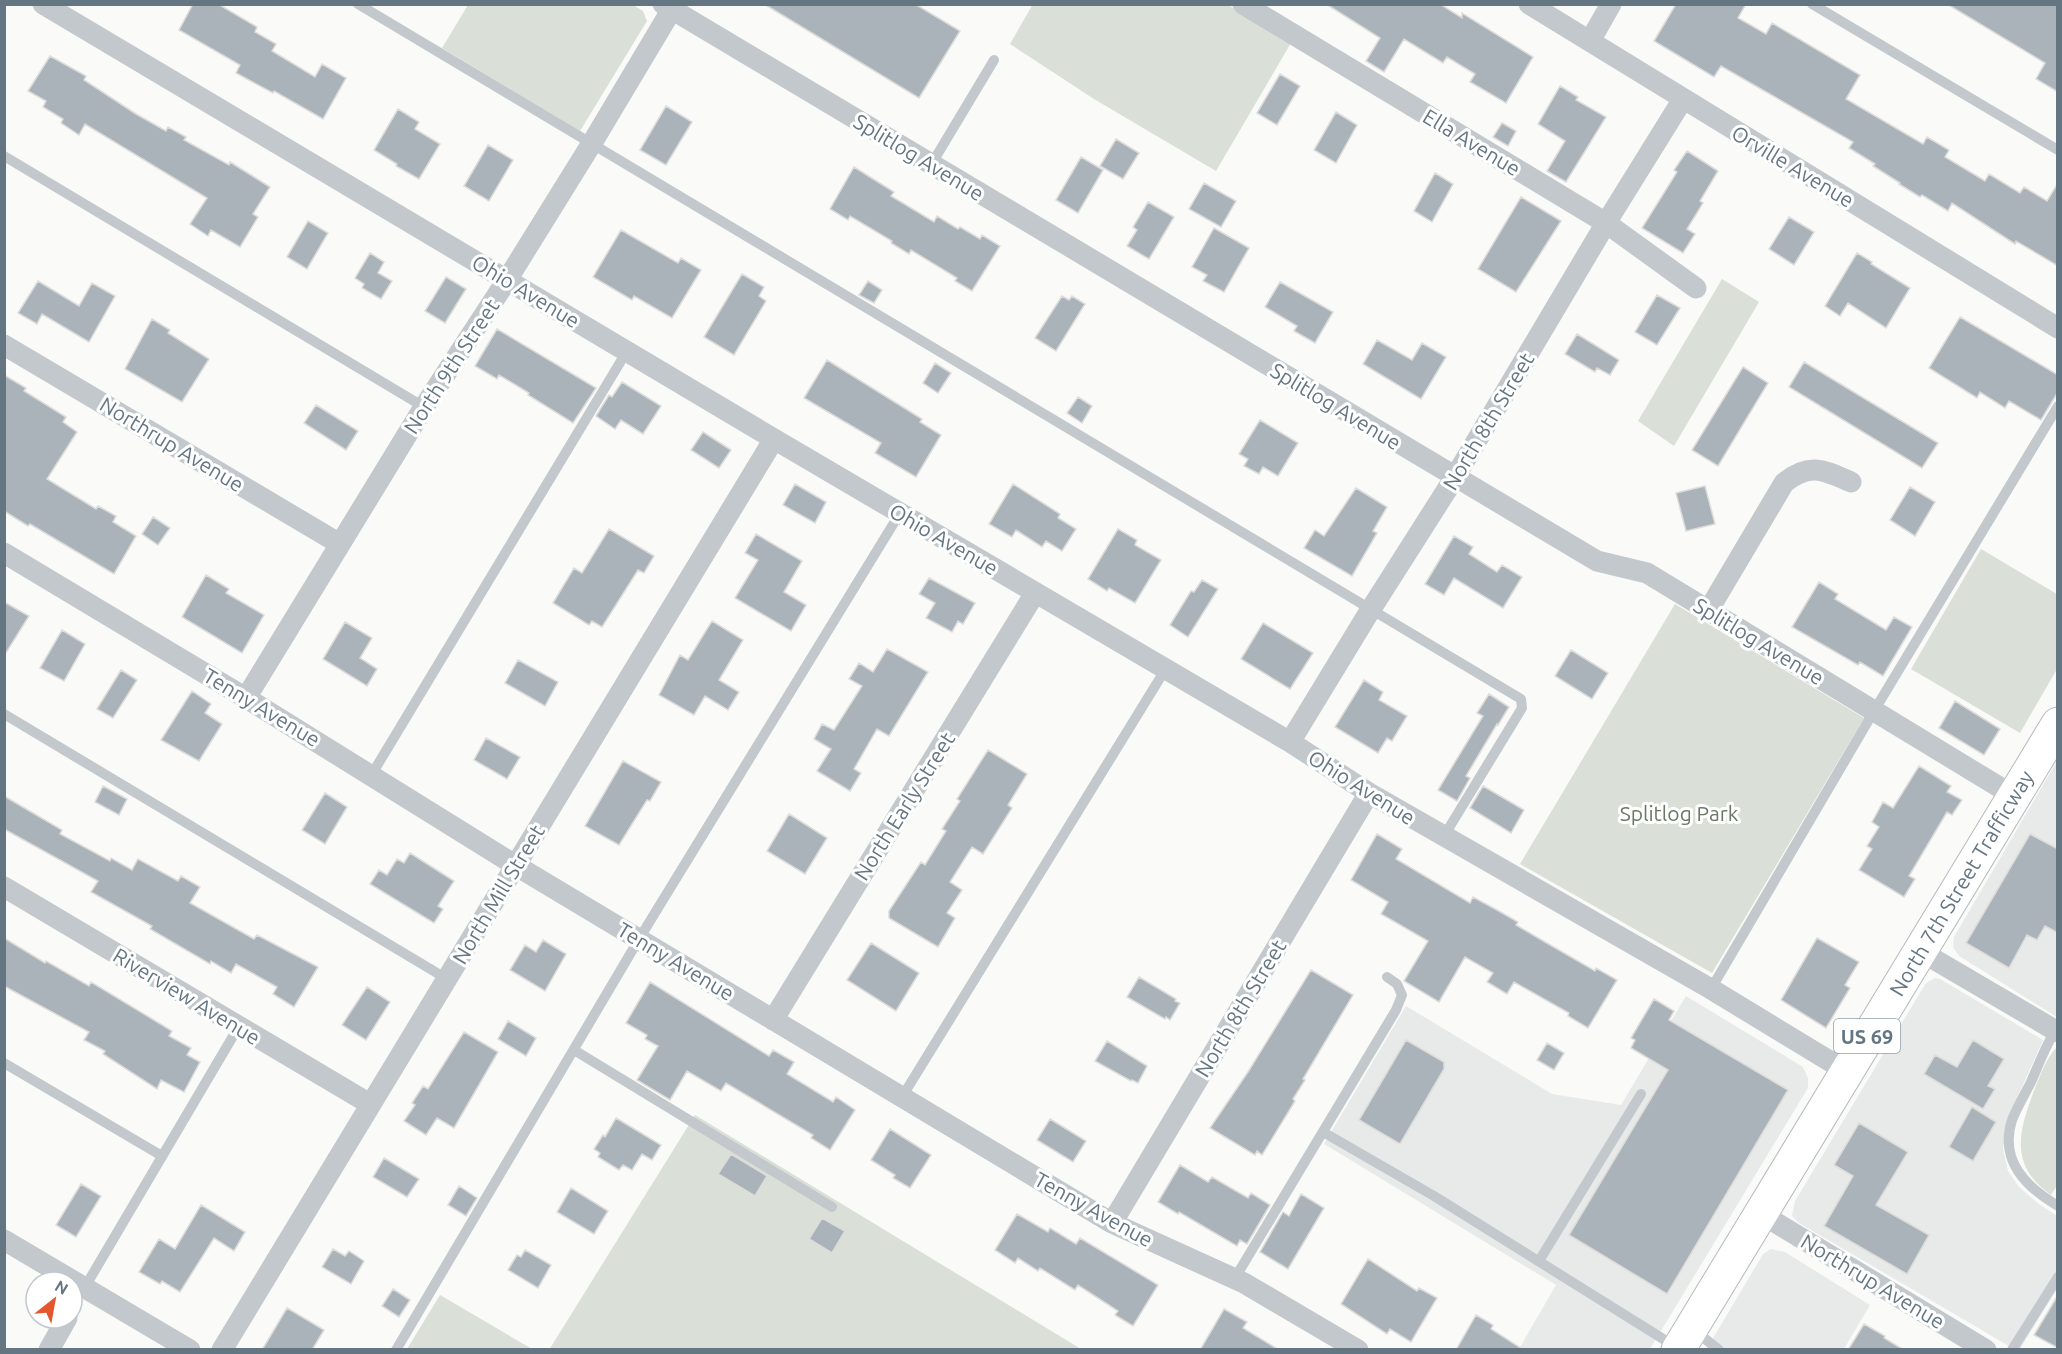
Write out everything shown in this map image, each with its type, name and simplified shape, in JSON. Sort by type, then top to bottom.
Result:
[{"type":"main road","name":"North 7th Street Trafficway","points":[[1683,1342],[2058,724]]},
{"type":"street","name":"Ohio Avenue","points":[[43,4],[774,439],[1290,742],[1369,793],[1711,989],[1846,1071]]},
{"type":"street","name":"Ella Avenue","points":[[1243,4],[1606,223],[1696,288]]},
{"type":"street","name":"Orville Avenue","points":[[1529,4],[2058,328]]},
{"type":"street","points":[[1590,41],[1611,4]]},
{"type":"street","name":"North 9th Street","points":[[246,698],[424,406],[507,280],[592,143],[670,6]]},
{"type":"street","name":"Splitlog Avenue","points":[[670,6],[932,165],[1597,561],[1647,573],[2014,796]]},
{"type":"street","name":"North 8th Street","points":[[1290,742],[1455,477],[1606,223],[1683,99]]},
{"type":"street","name":"Northrup Avenue","points":[[4,345],[340,544]]},
{"type":"street","name":"North Mill Street","points":[[222,1350],[774,439]]},
{"type":"street","points":[[1708,611],[1784,483],[1798,471],[1814,470],[1828,472],[1851,482]]},
{"type":"street","name":"Tenny Avenue","points":[[4,553],[1112,1223],[1235,1278],[1358,1350]]},
{"type":"street","name":"North Early Street","points":[[773,1020],[1035,592]]},
{"type":"street","name":"North 8th Street","points":[[1112,1223],[1369,793]]},
{"type":"street","name":"Riverview Avenue","points":[[4,887],[370,1104]]},
{"type":"street","points":[[1920,951],[2057,1030]]},
{"type":"street","name":"Northrup Avenue","points":[[1760,1213],[1986,1350]]},
{"type":"street","points":[[4,1239],[190,1350]]},
{"type":"street","points":[[49,1350],[60,1330]]},
{"type":"lane","points":[[358,4],[1521,699],[1522,708],[1444,836]]},
{"type":"lane","points":[[1812,4],[2058,150]]},
{"type":"lane","points":[[932,165],[994,60]]},
{"type":"lane","points":[[4,156],[424,406]]},
{"type":"lane","points":[[372,774],[627,351]]},
{"type":"lane","points":[[1711,989],[1874,711],[2058,406]]},
{"type":"lane","points":[[396,1350],[639,939],[900,513]]},
{"type":"lane","points":[[902,1097],[1165,670]]},
{"type":"lane","points":[[4,714],[447,979]]},
{"type":"lane","points":[[1235,1278],[1396,1010],[1402,995],[1397,984],[1387,977]]},
{"type":"lane","points":[[85,1287],[239,1026]]},
{"type":"lane","points":[[2057,1030],[2012,1121],[2010,1144],[2014,1166],[2025,1182],[2039,1195],[2058,1206]]},
{"type":"lane","points":[[574,1050],[832,1207]]},
{"type":"lane","points":[[4,1063],[162,1156]]},
{"type":"lane","points":[[1539,1262],[1641,1094]]},
{"type":"lane","points":[[1323,1132],[1434,1196],[1539,1262],[1683,1342],[1719,1350]]},
{"type":"lane","points":[[2012,1350],[2058,1277]]},
{"type":"shaded area","points":[[2057,761],[2057,1017],[1959,956],[1953,947],[1954,937]]},
{"type":"shaded area","points":[[1935,978],[2043,1040],[2009,1116],[2003,1149],[2008,1171],[2019,1187],[2057,1216],[2057,1289],[2020,1349],[2014,1349],[1799,1223],[1792,1216],[1795,1201],[1926,983]]},
{"type":"shaded area","points":[[1686,996],[1803,1067],[1808,1078],[1808,1088],[1650,1349],[1519,1349],[1556,1285],[1324,1144],[1406,1006],[1552,1094],[1621,1105]]},
{"type":"shaded area","points":[[1771,1249],[1785,1252],[1870,1305],[1844,1349],[1706,1350],[1763,1254]]},
{"type":"green space","points":[[1033,4],[1228,5],[1291,43],[1216,171],[1094,99],[1010,44]]},
{"type":"green space","points":[[468,5],[633,5],[643,11],[647,21],[580,131],[442,48]]},
{"type":"green space","points":[[1722,279],[1759,302],[1674,446],[1638,421]]},
{"type":"green space","points":[[1981,549],[2057,594],[2057,669],[2020,733],[1911,669]]},
{"type":"green space","name":"Splitlog Park","points":[[1675,604],[1864,718],[1712,973],[1520,864]]},
{"type":"green space","points":[[2056,1048],[2058,1184],[2051,1195],[2037,1184],[2028,1172],[2021,1146],[2029,1103],[2044,1067]]},
{"type":"green space","points":[[695,1115],[1081,1349],[549,1350]]},
{"type":"green space","points":[[440,1295],[532,1349],[407,1349]]},
{"type":"building","points":[[193,4],[218,4],[257,27],[255,32],[276,44],[272,51],[315,77],[322,64],[346,78],[323,119],[274,91],[273,93],[236,73],[240,65],[179,30]]},
{"type":"building","points":[[764,4],[915,4],[960,31],[919,98]]},
{"type":"building","points":[[1326,4],[1440,4],[1462,18],[1462,13],[1533,57],[1506,103],[1470,82],[1475,74],[1447,57],[1443,63],[1404,39],[1384,72],[1366,61],[1380,38]]},
{"type":"building","points":[[1676,4],[1746,4],[1738,18],[1766,34],[1772,23],[1860,75],[1846,99],[1923,144],[1927,137],[1949,150],[1945,157],[1985,181],[1989,174],[2020,193],[2024,187],[2047,201],[2058,183],[2058,266],[2016,241],[2015,244],[1952,203],[1948,211],[1922,195],[1920,197],[1849,148],[1853,142],[1721,66],[1714,77],[1654,41]]},
{"type":"building","points":[[1947,4],[2058,4],[2058,92],[2036,79],[2045,63]]},
{"type":"building","points":[[50,56],[86,76],[84,80],[136,114],[166,131],[168,127],[186,137],[184,140],[229,165],[230,162],[270,187],[253,214],[258,217],[240,247],[211,230],[208,236],[190,224],[207,198],[85,124],[79,135],[61,123],[63,119],[43,107],[46,101],[28,91]]},
{"type":"building","points":[[1280,74],[1300,86],[1277,125],[1257,113]]},
{"type":"building","points":[[1560,86],[1578,97],[1576,100],[1606,117],[1566,182],[1547,171],[1565,141],[1538,124]]},
{"type":"building","points":[[666,106],[692,122],[666,165],[640,150]]},
{"type":"building","points":[[398,109],[419,122],[415,129],[440,144],[419,179],[374,150]]},
{"type":"building","points":[[1336,112],[1357,125],[1336,163],[1314,150]]},
{"type":"building","points":[[1502,123],[1516,131],[1508,146],[1493,137]]},
{"type":"building","points":[[1116,139],[1139,153],[1123,179],[1100,166]]},
{"type":"building","points":[[488,145],[513,160],[489,201],[464,186]]},
{"type":"building","points":[[1687,151],[1718,171],[1700,201],[1703,203],[1687,229],[1695,234],[1683,253],[1642,228],[1677,172],[1674,170]]},
{"type":"building","points":[[1081,157],[1103,170],[1078,213],[1056,200]]},
{"type":"building","points":[[854,167],[894,192],[891,196],[934,222],[937,216],[958,229],[960,227],[980,239],[982,235],[1000,246],[972,291],[955,281],[957,278],[911,250],[909,254],[850,216],[848,220],[830,209]]},
{"type":"building","points":[[1435,173],[1453,184],[1432,222],[1414,211]]},
{"type":"building","points":[[1204,183],[1236,201],[1221,227],[1189,209]]},
{"type":"building","points":[[1521,197],[1561,221],[1516,292],[1478,269]]},
{"type":"building","points":[[1148,202],[1174,217],[1149,259],[1127,246],[1137,230],[1133,227]]},
{"type":"building","points":[[1789,217],[1814,232],[1794,265],[1769,249]]},
{"type":"building","points":[[308,221],[328,233],[307,269],[287,257]]},
{"type":"building","points":[[1214,228],[1249,248],[1224,292],[1203,281],[1207,275],[1192,267]]},
{"type":"building","points":[[621,230],[678,263],[681,258],[701,270],[672,318],[634,296],[632,300],[593,277]]},
{"type":"building","points":[[370,253],[384,262],[378,273],[392,281],[381,299],[362,288],[364,284],[355,278]]},
{"type":"building","points":[[1857,253],[1910,288],[1886,328],[1848,303],[1840,316],[1825,306]]},
{"type":"building","points":[[742,274],[764,287],[759,296],[766,301],[734,355],[704,337]]},
{"type":"building","points":[[446,277],[466,289],[445,323],[425,311]]},
{"type":"building","points":[[38,281],[79,306],[92,283],[115,296],[89,342],[42,314],[37,324],[18,313]]},
{"type":"building","points":[[868,281],[882,290],[874,303],[859,295]]},
{"type":"building","points":[[1280,282],[1333,312],[1315,343],[1294,331],[1297,326],[1265,307]]},
{"type":"building","points":[[1657,295],[1680,308],[1657,345],[1635,332]]},
{"type":"building","points":[[1062,296],[1069,300],[1072,296],[1085,304],[1056,351],[1035,338]]},
{"type":"building","points":[[1960,317],[2058,375],[2058,392],[2041,420],[2009,401],[2005,408],[1980,392],[1977,398],[1929,368]]},
{"type":"building","points":[[152,319],[170,330],[168,333],[209,359],[182,402],[125,369]]},
{"type":"building","points":[[497,329],[596,388],[573,423],[499,375],[497,379],[475,366]]},
{"type":"building","points":[[1577,334],[1619,360],[1610,375],[1597,368],[1595,372],[1565,354]]},
{"type":"building","points":[[1377,340],[1412,360],[1422,343],[1446,357],[1421,399],[1363,364]]},
{"type":"building","points":[[827,360],[922,419],[920,422],[941,435],[916,477],[875,453],[881,443],[804,398]]},
{"type":"building","points":[[1804,362],[1938,443],[1922,468],[1789,387]]},
{"type":"building","points":[[935,363],[951,373],[938,393],[923,383]]},
{"type":"building","points":[[1743,367],[1768,383],[1718,466],[1692,450]]},
{"type":"building","points":[[4,375],[26,388],[24,391],[66,417],[63,422],[77,432],[47,479],[96,509],[98,506],[116,516],[113,522],[136,536],[114,574],[4,511]]},
{"type":"building","points":[[622,382],[661,406],[643,434],[621,420],[615,429],[596,416],[609,395],[612,397]]},
{"type":"building","points":[[1078,397],[1092,406],[1082,423],[1067,413]]},
{"type":"building","points":[[316,405],[358,431],[346,450],[304,423]]},
{"type":"building","points":[[1260,420],[1298,443],[1278,476],[1263,467],[1259,474],[1244,466],[1248,459],[1239,454]]},
{"type":"building","points":[[703,432],[731,450],[719,468],[691,450]]},
{"type":"building","points":[[795,484],[826,502],[815,523],[783,505]]},
{"type":"building","points":[[1013,484],[1060,514],[1058,518],[1076,529],[1062,551],[1046,541],[1042,547],[1016,530],[1012,537],[989,524]]},
{"type":"building","points":[[1705,486],[1715,524],[1686,531],[1676,493]]},
{"type":"building","points":[[1910,487],[1935,502],[1915,536],[1890,520]]},
{"type":"building","points":[[1356,488],[1387,507],[1373,531],[1377,533],[1352,576],[1304,548],[1315,530],[1324,536]]},
{"type":"building","points":[[153,517],[170,528],[158,545],[142,534]]},
{"type":"building","points":[[609,529],[654,556],[644,573],[638,570],[602,627],[592,621],[589,625],[553,603],[574,568],[582,573]]},
{"type":"building","points":[[1118,529],[1137,540],[1135,545],[1161,560],[1135,603],[1109,588],[1107,591],[1088,579]]},
{"type":"building","points":[[756,534],[802,561],[784,592],[806,605],[791,631],[735,598],[758,560],[745,553]]},
{"type":"building","points":[[1454,536],[1473,547],[1469,554],[1497,572],[1502,565],[1522,577],[1503,608],[1454,578],[1444,595],[1425,584]]},
{"type":"building","points":[[206,575],[229,589],[226,593],[264,615],[242,653],[182,617]]},
{"type":"building","points":[[929,578],[975,603],[963,624],[958,621],[952,632],[926,618],[935,603],[919,594]]},
{"type":"building","points":[[1202,580],[1218,589],[1188,637],[1170,625],[1191,591],[1194,592]]},
{"type":"building","points":[[1819,582],[1838,594],[1835,599],[1886,630],[1894,617],[1912,627],[1883,676],[1860,662],[1858,665],[1792,627]]},
{"type":"building","points":[[4,602],[29,616],[4,656]]},
{"type":"building","points":[[712,621],[743,640],[719,680],[739,692],[728,710],[705,696],[694,715],[659,695],[680,655],[688,660]]},
{"type":"building","points":[[345,622],[372,638],[360,658],[377,669],[367,686],[323,659]]},
{"type":"building","points":[[1263,623],[1313,653],[1290,689],[1241,659]]},
{"type":"building","points":[[62,630],[85,644],[64,681],[40,668]]},
{"type":"building","points":[[887,649],[928,672],[889,736],[877,729],[854,769],[861,773],[850,791],[817,771],[831,749],[814,739],[822,724],[834,730],[862,686],[849,679],[859,663],[873,672]]},
{"type":"building","points":[[1571,650],[1608,673],[1592,699],[1555,676]]},
{"type":"building","points":[[518,660],[558,682],[545,706],[505,683]]},
{"type":"building","points":[[121,670],[137,680],[113,718],[97,709]]},
{"type":"building","points":[[1364,680],[1383,692],[1379,700],[1407,716],[1392,741],[1387,738],[1378,753],[1335,727]]},
{"type":"building","points":[[192,691],[211,704],[205,713],[222,724],[199,761],[161,740]]},
{"type":"building","points":[[1489,694],[1509,707],[1466,776],[1470,778],[1457,801],[1438,790],[1483,716],[1477,713]]},
{"type":"building","points":[[1955,701],[2000,729],[1984,755],[1939,728]]},
{"type":"building","points":[[486,738],[520,757],[507,779],[474,760]]},
{"type":"building","points":[[988,750],[1027,774],[1008,805],[1012,808],[983,854],[972,847],[950,882],[962,890],[947,913],[955,918],[938,947],[889,918],[889,911],[921,862],[925,865],[946,831],[942,829],[960,801],[957,799]]},
{"type":"building","points":[[623,761],[661,782],[619,845],[585,826]]},
{"type":"building","points":[[1919,766],[1951,786],[1947,792],[1962,800],[1952,815],[1947,812],[1909,876],[1915,879],[1904,897],[1859,870],[1872,849],[1867,846],[1879,827],[1872,822],[1883,802],[1893,808]]},
{"type":"building","points":[[103,786],[127,799],[119,815],[95,802]]},
{"type":"building","points":[[1483,786],[1524,810],[1511,833],[1470,808]]},
{"type":"building","points":[[325,793],[347,807],[325,844],[302,830]]},
{"type":"building","points":[[4,796],[62,830],[60,834],[110,861],[111,858],[132,870],[138,859],[178,881],[181,876],[200,887],[190,903],[254,939],[257,935],[318,967],[294,1007],[273,994],[277,987],[236,964],[231,973],[211,961],[210,964],[150,929],[152,926],[91,892],[98,881],[4,829]]},
{"type":"building","points":[[789,814],[827,838],[805,874],[767,851]]},
{"type":"building","points":[[1377,834],[1402,849],[1396,859],[1470,903],[1473,897],[1497,910],[1518,922],[1516,925],[1545,942],[1595,971],[1596,968],[1617,980],[1588,1028],[1568,1016],[1569,1013],[1514,982],[1507,994],[1487,982],[1493,973],[1465,957],[1439,1002],[1404,981],[1428,941],[1381,914],[1388,902],[1351,880]]},
{"type":"building","points":[[2030,834],[2058,849],[2058,933],[2045,926],[2037,940],[2027,935],[2009,968],[1966,943]]},
{"type":"building","points":[[410,853],[454,881],[438,906],[443,909],[434,923],[370,884],[379,870],[387,875],[397,859],[404,863]]},
{"type":"building","points":[[4,938],[89,986],[91,982],[172,1031],[169,1036],[191,1048],[187,1055],[200,1062],[184,1092],[161,1080],[157,1089],[103,1054],[105,1051],[84,1040],[89,1032],[4,986]]},
{"type":"building","points":[[1817,938],[1859,962],[1845,985],[1850,988],[1826,1028],[1781,1000]]},
{"type":"building","points":[[543,940],[566,954],[545,991],[510,970],[525,945],[536,952]]},
{"type":"building","points":[[871,943],[919,973],[896,1011],[847,980]]},
{"type":"building","points":[[1311,970],[1353,995],[1303,1079],[1305,1080],[1293,1099],[1295,1101],[1262,1155],[1257,1151],[1255,1155],[1210,1128],[1248,1072]]},
{"type":"building","points":[[1139,977],[1180,1003],[1170,1020],[1127,997]]},
{"type":"building","points":[[650,982],[769,1056],[773,1050],[794,1062],[787,1074],[833,1102],[836,1097],[855,1110],[830,1150],[811,1138],[813,1135],[726,1083],[721,1091],[687,1071],[670,1100],[637,1080],[658,1046],[645,1039],[647,1035],[626,1023]]},
{"type":"building","points":[[367,987],[390,1002],[366,1040],[342,1025]]},
{"type":"building","points":[[1654,999],[1674,1011],[1669,1020],[1788,1090],[1667,1294],[1569,1235],[1668,1070],[1631,1048],[1635,1040],[1631,1038]]},
{"type":"building","points":[[508,1021],[536,1038],[526,1056],[498,1039]]},
{"type":"building","points":[[464,1032],[498,1052],[454,1128],[437,1118],[426,1135],[404,1121],[415,1105],[412,1103],[423,1086],[428,1089]]},
{"type":"building","points":[[1406,1040],[1444,1062],[1444,1069],[1400,1144],[1359,1120]]},
{"type":"building","points":[[1973,1040],[2004,1059],[1988,1086],[1995,1089],[1983,1109],[1924,1074],[1935,1055],[1957,1067]]},
{"type":"building","points":[[1107,1041],[1147,1066],[1138,1083],[1095,1061]]},
{"type":"building","points":[[1547,1043],[1564,1053],[1554,1070],[1537,1060]]},
{"type":"building","points":[[1972,1107],[1996,1122],[1973,1161],[1949,1147]]},
{"type":"building","points":[[616,1118],[661,1145],[652,1160],[642,1154],[632,1170],[623,1165],[619,1170],[598,1157],[600,1153],[594,1149],[603,1135],[605,1137]]},
{"type":"building","points":[[1050,1119],[1086,1141],[1073,1162],[1037,1140]]},
{"type":"building","points":[[1859,1123],[1908,1152],[1876,1205],[1929,1235],[1907,1274],[1824,1226],[1853,1176],[1834,1165]]},
{"type":"building","points":[[890,1129],[931,1155],[910,1188],[893,1178],[895,1175],[871,1160]]},
{"type":"building","points":[[731,1154],[767,1176],[755,1196],[718,1174]]},
{"type":"building","points":[[384,1158],[419,1179],[407,1197],[373,1177]]},
{"type":"building","points":[[1180,1165],[1208,1182],[1212,1177],[1248,1198],[1251,1193],[1270,1205],[1247,1244],[1240,1240],[1237,1246],[1158,1202]]},
{"type":"building","points":[[81,1184],[101,1196],[76,1237],[56,1225]]},
{"type":"building","points":[[459,1186],[477,1198],[466,1216],[448,1205]]},
{"type":"building","points":[[571,1188],[608,1211],[594,1234],[557,1212]]},
{"type":"building","points":[[1301,1194],[1324,1208],[1288,1269],[1260,1252],[1283,1212],[1289,1216]]},
{"type":"building","points":[[201,1205],[245,1232],[234,1251],[214,1238],[180,1292],[162,1281],[160,1284],[139,1272],[159,1239],[175,1249]]},
{"type":"building","points":[[1017,1214],[1048,1232],[1050,1228],[1076,1244],[1080,1238],[1158,1285],[1133,1326],[1115,1315],[1118,1311],[1078,1285],[1075,1290],[1040,1268],[1038,1271],[1018,1258],[1015,1263],[995,1250]]},
{"type":"building","points":[[822,1218],[845,1231],[832,1253],[809,1239]]},
{"type":"building","points":[[333,1249],[345,1256],[349,1251],[364,1261],[351,1284],[322,1267]]},
{"type":"building","points":[[525,1250],[551,1265],[538,1288],[508,1270],[517,1255],[521,1257]]},
{"type":"building","points":[[1368,1259],[1417,1291],[1419,1288],[1437,1298],[1411,1342],[1390,1329],[1387,1334],[1341,1304]]},
{"type":"building","points":[[393,1289],[410,1300],[399,1317],[382,1306]]},
{"type":"building","points":[[2058,1295],[2058,1348],[2034,1335]]},
{"type":"building","points":[[287,1308],[324,1330],[312,1350],[262,1350]]},
{"type":"building","points":[[1224,1309],[1247,1322],[1243,1328],[1279,1350],[1200,1350]]},
{"type":"building","points":[[1476,1315],[1493,1325],[1491,1329],[1524,1350],[1456,1350]]},
{"type":"building","points":[[1864,1324],[1885,1336],[1884,1338],[1904,1350],[1848,1350]]}]
